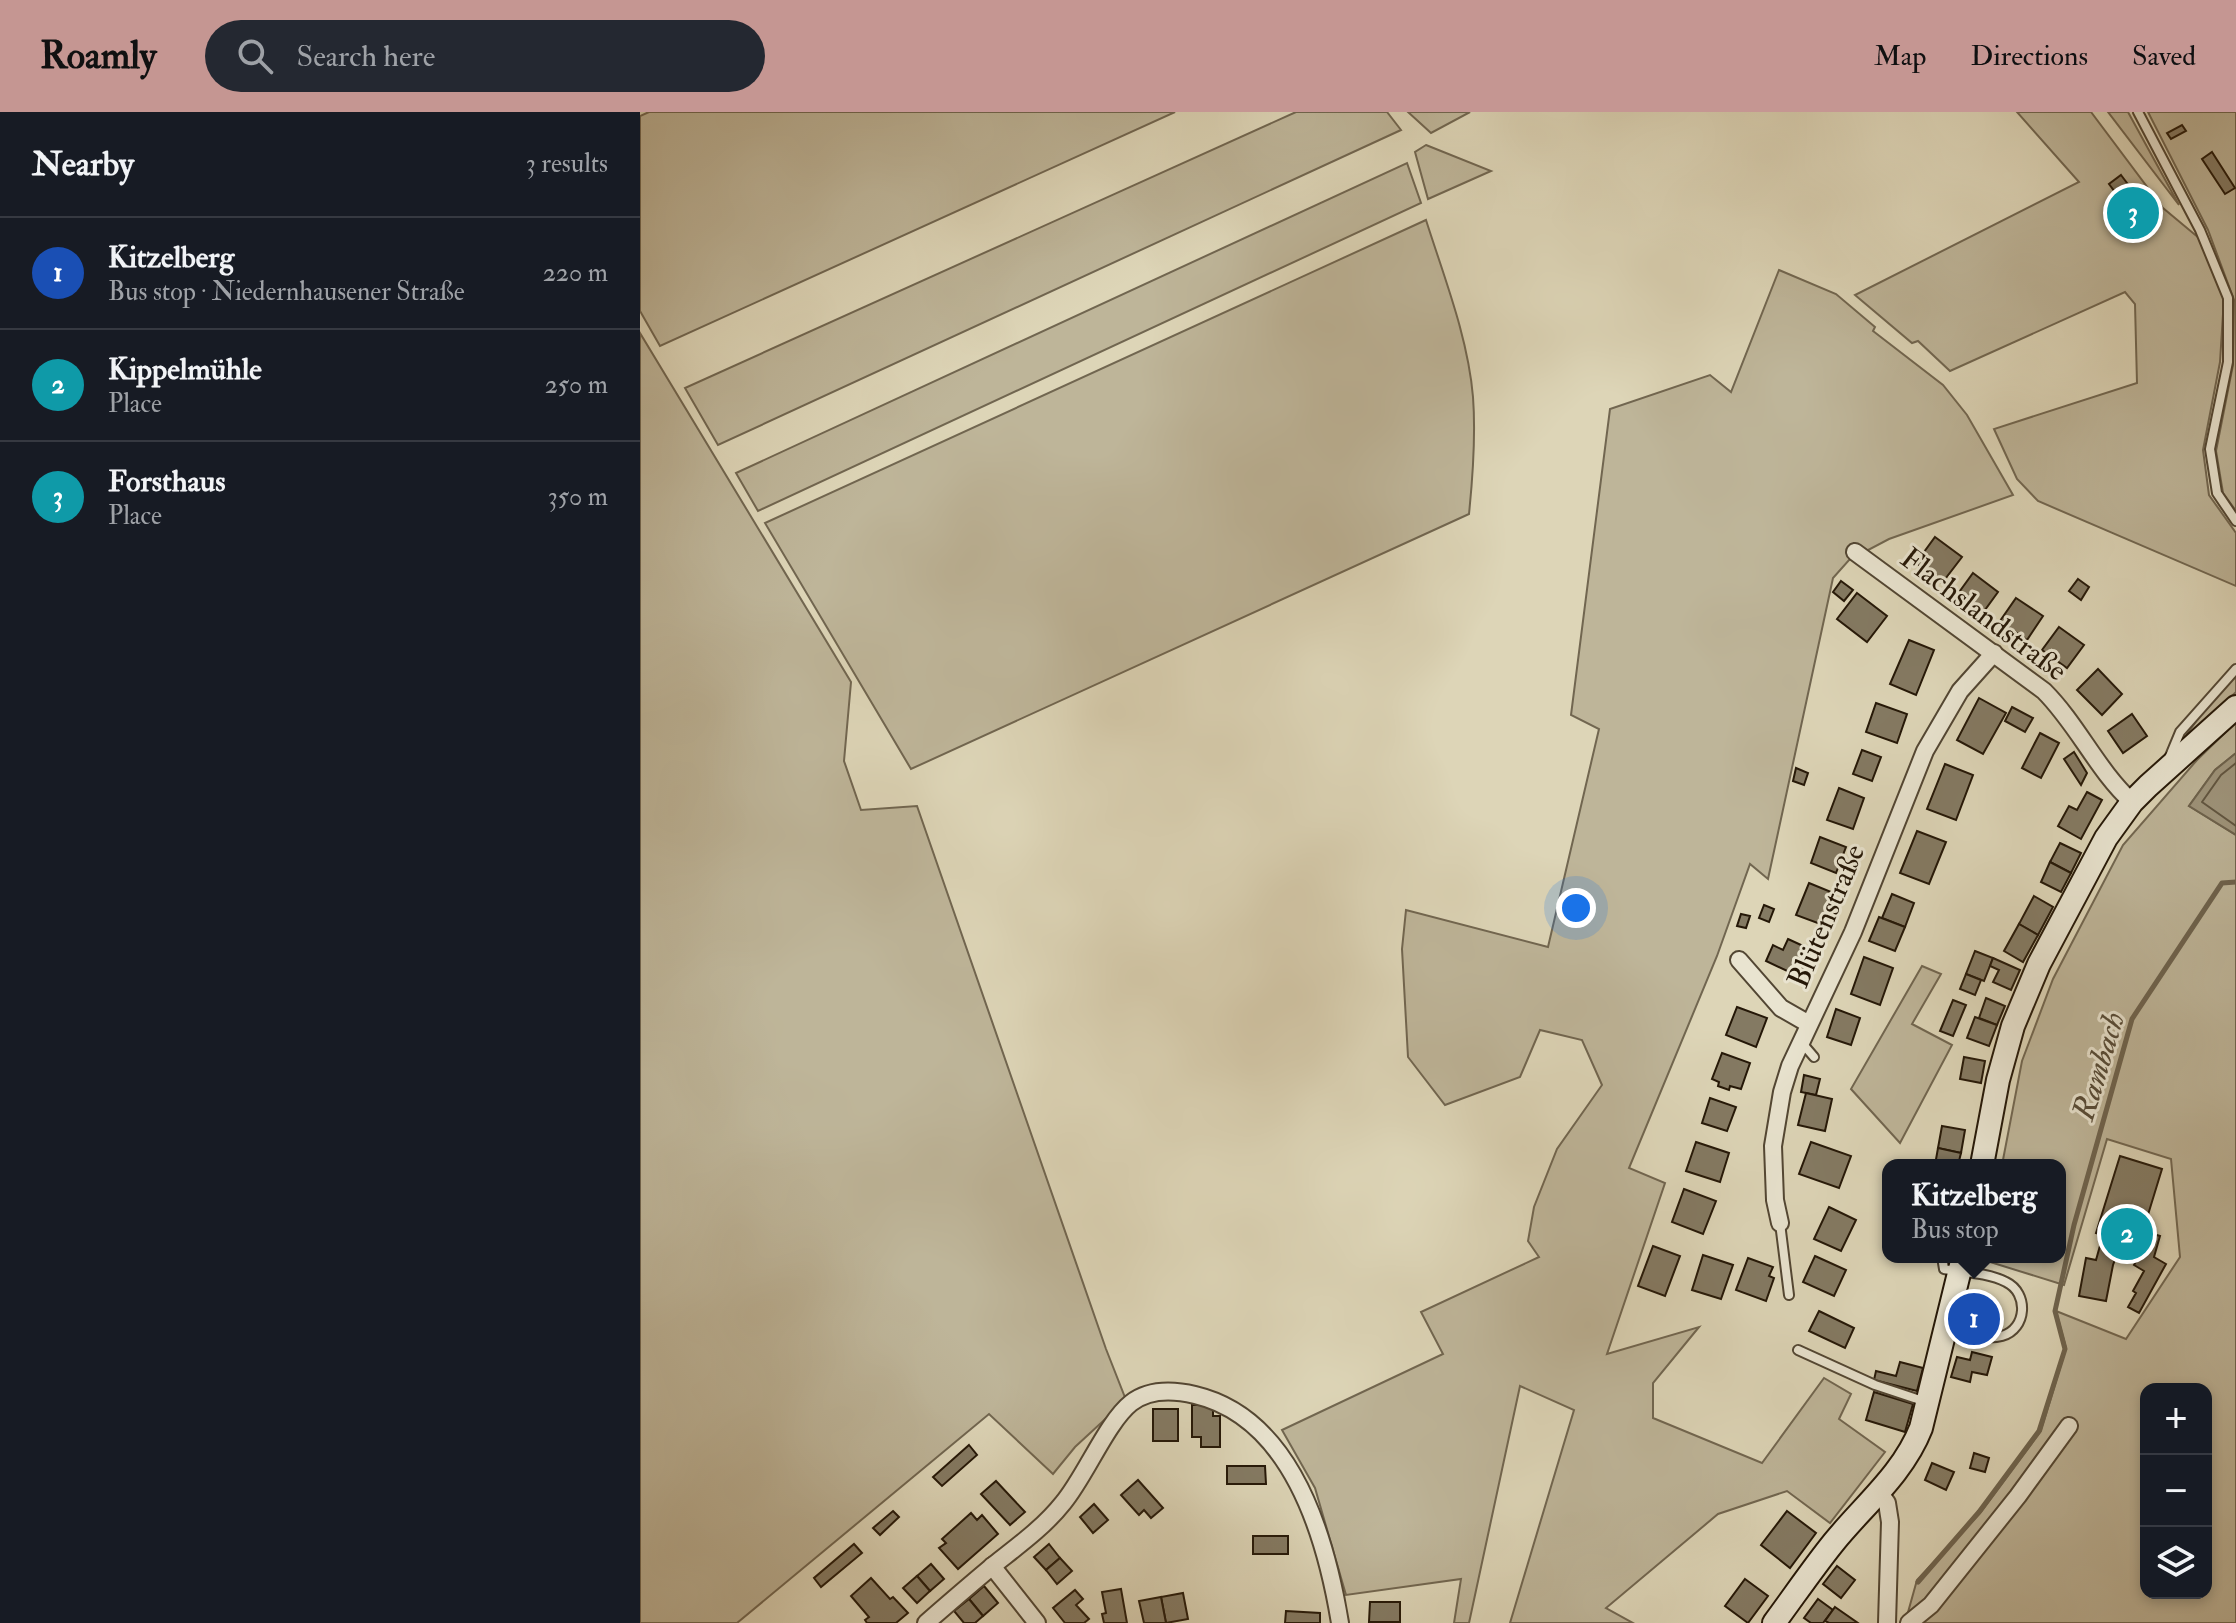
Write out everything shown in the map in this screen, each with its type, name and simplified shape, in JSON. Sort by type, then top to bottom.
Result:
[{"type":"main road","points":[[1983,1159],[2001,1067],[2023,999],[2106,838],[2132,802],[2236,707]]},
{"type":"main road","points":[[1774,1623],[1833,1543],[1879,1492],[1913,1447],[1962,1264]]},
{"type":"street","name":"Flachslandstraße","points":[[1855,552],[2025,675],[2060,707],[2107,776],[2132,802]]},
{"type":"street","name":"Blütenstraße","points":[[1780,1223],[1775,1200],[1773,1146],[1782,1092],[1800,1041],[1853,932],[1925,751],[1960,691],[1994,653]]},
{"type":"street","points":[[1739,960],[1781,1008],[1809,1024]]},
{"type":"street","points":[[926,1623],[1045,1524],[1065,1501],[1112,1426],[1130,1404],[1146,1394],[1181,1392],[1201,1396],[1244,1419],[1272,1442],[1288,1465],[1316,1528],[1330,1570],[1340,1623]]},
{"type":"street","points":[[1909,1623],[1931,1605],[2069,1426]]},
{"type":"street","points":[[1879,1492],[1887,1503],[1890,1522],[1887,1623]]},
{"type":"street","points":[[992,1566],[1037,1623]]},
{"type":"lane","points":[[2138,112],[2200,230],[2228,298],[2228,362],[2210,449],[2217,493],[2236,521]]},
{"type":"lane","points":[[2164,771],[2180,732],[2236,669]]},
{"type":"lane","points":[[1800,1041],[1814,1057]]},
{"type":"lane","points":[[1780,1223],[1789,1295]]},
{"type":"lane","points":[[1943,1263],[1944,1269],[1962,1264],[2009,1283],[2019,1295],[2021,1316],[2014,1329],[2001,1336],[1987,1337],[1946,1329]]},
{"type":"lane","points":[[1798,1350],[1875,1385],[1927,1403]]},
{"type":"shaded area","points":[[649,112],[1175,112],[660,346],[640,311],[640,116]]},
{"type":"shaded area","points":[[1296,112],[1387,112],[1401,130],[718,445],[685,388]]},
{"type":"shaded area","points":[[1408,112],[1470,112],[1431,133]]},
{"type":"shaded area","points":[[2017,112],[2091,112],[2163,208],[2199,238],[2224,298],[2220,362],[2203,450],[2209,495],[2236,533],[2236,586],[2038,501],[2017,479],[1994,429],[2137,383],[2135,304],[2125,292],[1950,371],[1918,341],[1912,343],[1855,295],[2079,182]]},
{"type":"shaded area","points":[[2108,112],[2128,112],[2179,205]]},
{"type":"shaded area","points":[[2148,112],[2236,112],[2236,511],[2223,493],[2216,451],[2233,365],[2234,300],[2208,230]]},
{"type":"shaded area","points":[[1426,145],[1491,171],[1428,199],[1415,152]]},
{"type":"shaded area","points":[[1407,163],[1421,203],[758,511],[736,473]]},
{"type":"shaded area","points":[[1426,220],[1454,307],[1470,375],[1474,441],[1469,514],[911,769],[765,523]]},
{"type":"shaded area","points":[[1779,270],[1836,294],[1875,327],[1873,331],[1943,385],[1967,415],[2013,495],[1889,539],[1849,560],[1833,578],[1768,879],[1750,864],[1717,956],[1629,1168],[1665,1183],[1607,1354],[1699,1327],[1653,1383],[1653,1418],[1762,1463],[1824,1378],[1851,1394],[1839,1419],[1885,1452],[1830,1523],[1787,1491],[1718,1514],[1606,1608],[1633,1623],[1510,1623],[1574,1410],[1520,1386],[1469,1623],[1454,1623],[1461,1579],[1346,1595],[1315,1488],[1282,1430],[1443,1354],[1421,1312],[1539,1257],[1528,1241],[1534,1207],[1557,1149],[1602,1085],[1582,1040],[1540,1030],[1520,1077],[1445,1105],[1408,1057],[1402,949],[1406,910],[1548,947],[1599,729],[1571,715],[1610,409],[1710,375],[1731,392]]},
{"type":"shaded area","points":[[640,333],[851,682],[844,761],[861,810],[917,806],[1126,1400],[1075,1447],[1053,1474],[989,1414],[737,1623],[640,1623]]},
{"type":"shaded area","points":[[2236,673],[2236,692],[2190,737],[2187,734],[2214,696]]},
{"type":"shaded area","points":[[2236,722],[2236,753],[2215,770],[2189,806],[2236,835],[2236,1623],[1905,1623],[1917,1580],[1981,1512],[2041,1431],[2066,1348],[2056,1311],[2126,1339],[2180,1257],[2171,1159],[2107,1139],[2064,1285],[1993,1263],[2066,1263],[2066,1159],[2003,1159],[2022,1061],[2053,979],[2123,845],[2197,760]]},
{"type":"shaded area","points":[[1922,966],[1941,974],[1912,1024],[1952,1045],[1900,1143],[1851,1089]]},
{"type":"water","points":[[2236,753],[2236,835],[2189,806],[2215,770]]},
{"type":"building","points":[[2182,125],[2186,131],[2171,139],[2167,133]]},
{"type":"building","points":[[2212,152],[2235,188],[2225,194],[2202,159]]},
{"type":"building","points":[[2121,175],[2130,187],[2118,196],[2109,184]]},
{"type":"building","points":[[2134,189],[2156,219],[2131,237],[2109,208]]},
{"type":"building","points":[[1935,537],[1962,557],[1942,583],[1916,563]]},
{"type":"building","points":[[1973,573],[1998,592],[1982,614],[1957,595]]},
{"type":"building","points":[[2078,579],[2089,587],[2081,600],[2069,591]]},
{"type":"building","points":[[1841,581],[1853,590],[1844,601],[1833,592]]},
{"type":"building","points":[[1857,593],[1887,616],[1867,642],[1837,619]]},
{"type":"building","points":[[2016,598],[2043,616],[2027,640],[2000,621]]},
{"type":"building","points":[[2059,627],[2084,645],[2067,668],[2042,650]]},
{"type":"building","points":[[1909,640],[1934,650],[1916,695],[1890,684]]},
{"type":"building","points":[[2098,669],[2122,694],[2102,715],[2077,690]]},
{"type":"building","points":[[1979,698],[2006,713],[1983,754],[1957,740]]},
{"type":"building","points":[[1876,703],[1907,714],[1897,743],[1866,732]]},
{"type":"building","points":[[2012,707],[2033,718],[2025,732],[2005,721]]},
{"type":"building","points":[[2132,714],[2147,736],[2123,753],[2108,731]]},
{"type":"building","points":[[2040,733],[2059,743],[2041,778],[2022,768]]},
{"type":"building","points":[[1862,750],[1881,757],[1872,781],[1853,774]]},
{"type":"building","points":[[2074,752],[2087,773],[2081,785],[2064,759]]},
{"type":"building","points":[[1945,764],[1973,775],[1956,820],[1927,809]]},
{"type":"building","points":[[1796,768],[1808,773],[1804,785],[1793,781]]},
{"type":"building","points":[[1839,788],[1864,798],[1853,829],[1827,820]]},
{"type":"building","points":[[2087,792],[2102,800],[2081,839],[2058,826],[2069,806],[2077,810]]},
{"type":"building","points":[[1917,831],[1946,842],[1929,884],[1900,873]]},
{"type":"building","points":[[1820,837],[1846,847],[1836,873],[1811,863]]},
{"type":"building","points":[[2060,843],[2081,853],[2071,873],[2050,862]]},
{"type":"building","points":[[2050,862],[2071,873],[2061,892],[2041,882]]},
{"type":"building","points":[[1809,883],[1836,894],[1823,925],[1796,915]]},
{"type":"building","points":[[1892,894],[1914,903],[1905,927],[1882,918]]},
{"type":"building","points":[[2034,896],[2053,907],[2038,935],[2019,924]]},
{"type":"building","points":[[1764,905],[1774,909],[1769,922],[1759,918]]},
{"type":"building","points":[[1741,914],[1750,916],[1746,928],[1737,926]]},
{"type":"building","points":[[1879,917],[1905,927],[1895,951],[1869,941]]},
{"type":"building","points":[[2019,924],[2038,935],[2023,962],[2004,951]]},
{"type":"building","points":[[1788,939],[1812,950],[1800,977],[1766,961],[1773,945],[1783,950]]},
{"type":"building","points":[[1975,951],[1993,958],[1984,981],[1966,974]]},
{"type":"building","points":[[1864,957],[1893,968],[1880,1005],[1851,994]]},
{"type":"building","points":[[1993,958],[2020,970],[2011,990],[1993,982],[1999,970],[1990,966]]},
{"type":"building","points":[[1966,974],[1981,980],[1975,995],[1960,989]]},
{"type":"building","points":[[1986,998],[2005,1006],[1997,1025],[1979,1018]]},
{"type":"building","points":[[1953,1000],[1966,1005],[1953,1036],[1940,1031]]},
{"type":"building","points":[[1737,1007],[1767,1018],[1756,1047],[1726,1035]]},
{"type":"building","points":[[1836,1009],[1860,1018],[1851,1045],[1827,1037]]},
{"type":"building","points":[[1975,1017],[1997,1025],[1989,1046],[1967,1038]]},
{"type":"building","points":[[1722,1053],[1750,1063],[1741,1089],[1730,1086],[1729,1090],[1718,1086],[1719,1082],[1712,1079]]},
{"type":"building","points":[[1964,1057],[1985,1061],[1981,1083],[1960,1079]]},
{"type":"building","points":[[1804,1075],[1820,1079],[1816,1095],[1801,1092]]},
{"type":"building","points":[[1806,1093],[1832,1099],[1825,1131],[1798,1125]]},
{"type":"building","points":[[1710,1098],[1736,1107],[1727,1131],[1702,1123]]},
{"type":"building","points":[[1942,1126],[1965,1130],[1961,1153],[1938,1148]]},
{"type":"building","points":[[1696,1142],[1729,1153],[1720,1182],[1686,1171]]},
{"type":"building","points":[[1811,1142],[1851,1156],[1839,1188],[1799,1174]]},
{"type":"building","points":[[1938,1148],[1961,1153],[1960,1159],[1936,1159]]},
{"type":"building","points":[[2120,1156],[2162,1169],[2143,1231],[2160,1236],[2154,1257],[2166,1264],[2139,1313],[2128,1307],[2144,1271],[2134,1265],[2140,1254],[2127,1251],[2129,1243],[2122,1241],[2113,1265],[2106,1301],[2079,1296],[2086,1258],[2096,1260],[2103,1235],[2096,1233]]},
{"type":"building","points":[[1684,1189],[1716,1201],[1703,1234],[1672,1222]]},
{"type":"building","points":[[1829,1207],[1856,1220],[1841,1251],[1814,1239]]},
{"type":"building","points":[[1653,1246],[1680,1256],[1665,1296],[1638,1286]]},
{"type":"building","points":[[1703,1255],[1733,1265],[1721,1299],[1692,1290]]},
{"type":"building","points":[[1815,1256],[1846,1270],[1834,1296],[1803,1282]]},
{"type":"building","points":[[1748,1258],[1773,1267],[1769,1276],[1774,1278],[1766,1301],[1736,1290]]},
{"type":"building","points":[[1819,1311],[1854,1328],[1845,1348],[1809,1331]]},
{"type":"building","points":[[1972,1352],[1992,1357],[1987,1375],[1972,1372],[1970,1382],[1951,1377],[1957,1357],[1970,1360]]},
{"type":"building","points":[[1900,1362],[1923,1368],[1917,1391],[1874,1380],[1876,1371],[1896,1376]]},
{"type":"building","points":[[1874,1392],[1913,1404],[1905,1432],[1866,1420]]},
{"type":"building","points":[[1192,1405],[1213,1405],[1213,1416],[1220,1416],[1220,1447],[1201,1447],[1201,1437],[1192,1437]]},
{"type":"building","points":[[1153,1409],[1178,1409],[1178,1441],[1153,1441]]},
{"type":"building","points":[[969,1445],[977,1455],[942,1486],[933,1477]]},
{"type":"building","points":[[1974,1453],[1989,1458],[1985,1472],[1970,1468]]},
{"type":"building","points":[[1932,1463],[1954,1472],[1946,1490],[1925,1480]]},
{"type":"building","points":[[1227,1466],[1265,1466],[1266,1484],[1227,1484]]},
{"type":"building","points":[[1138,1480],[1163,1508],[1151,1518],[1144,1510],[1139,1515],[1121,1495]]},
{"type":"building","points":[[996,1481],[1025,1512],[1010,1525],[981,1494]]},
{"type":"building","points":[[1094,1504],[1108,1520],[1093,1533],[1080,1517]]},
{"type":"building","points":[[893,1511],[899,1517],[880,1535],[873,1528]]},
{"type":"building","points":[[1787,1511],[1816,1533],[1790,1568],[1761,1545]]},
{"type":"building","points":[[971,1513],[977,1520],[982,1515],[998,1534],[958,1569],[939,1548],[946,1543],[942,1539]]},
{"type":"building","points":[[1253,1536],[1288,1536],[1288,1554],[1253,1554]]},
{"type":"building","points":[[854,1544],[862,1553],[821,1587],[814,1578]]},
{"type":"building","points":[[1049,1544],[1060,1558],[1046,1570],[1034,1557]]},
{"type":"building","points":[[1060,1558],[1072,1571],[1057,1584],[1046,1570]]},
{"type":"building","points":[[931,1564],[944,1579],[930,1591],[917,1576]]},
{"type":"building","points":[[1837,1566],[1855,1580],[1841,1598],[1823,1584]]},
{"type":"building","points":[[917,1576],[930,1591],[917,1603],[903,1588]]},
{"type":"building","points":[[871,1578],[908,1613],[896,1623],[867,1623],[865,1620],[869,1617],[851,1596]]},
{"type":"building","points":[[1745,1579],[1768,1596],[1748,1623],[1725,1606]]},
{"type":"building","points":[[984,1586],[998,1603],[983,1616],[969,1599]]},
{"type":"building","points":[[1121,1589],[1127,1623],[1104,1623],[1102,1614],[1106,1613],[1102,1592]]},
{"type":"building","points":[[1075,1590],[1083,1599],[1076,1605],[1089,1619],[1084,1623],[1065,1623],[1053,1608]]},
{"type":"building","points":[[1183,1593],[1188,1619],[1166,1623],[1161,1597]]},
{"type":"building","points":[[1161,1597],[1166,1623],[1144,1623],[1139,1601]]},
{"type":"building","points":[[969,1599],[983,1616],[975,1623],[964,1623],[954,1611]]},
{"type":"building","points":[[1818,1599],[1833,1610],[1823,1623],[1811,1623],[1804,1618]]},
{"type":"building","points":[[1370,1602],[1400,1602],[1400,1622],[1369,1622]]},
{"type":"building","points":[[1835,1607],[1858,1623],[1825,1621]]},
{"type":"building","points":[[1286,1611],[1320,1613],[1320,1623],[1285,1623]]},
{"type":"waterway","name":"Rambach","points":[[2066,1261],[2132,1019],[2222,883],[2236,882]]},
{"type":"waterway","name":"Rambach","points":[[1918,1582],[1979,1512],[2039,1431],[2065,1349],[2055,1311],[2066,1263]]},
{"type":"place","name":"Forsthaus","points":[[2133,213]]},
{"type":"place","name":"Kippelmühle","points":[[2127,1234]]},
{"type":"place","name":"Kitzelberg","points":[[1974,1319]]}]
